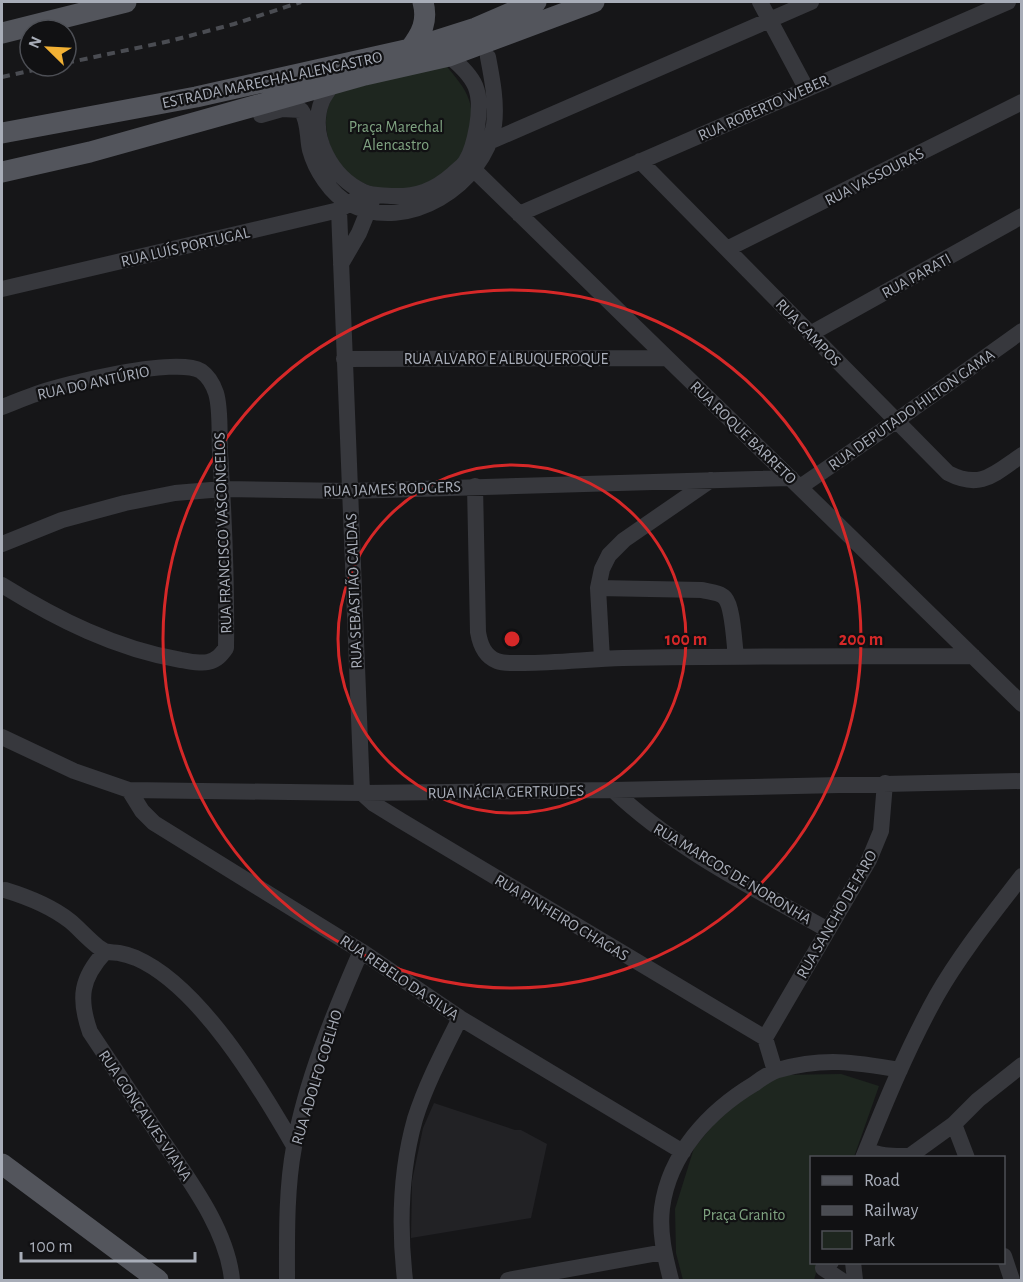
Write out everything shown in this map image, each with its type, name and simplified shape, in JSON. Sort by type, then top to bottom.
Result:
[{"type":"main road","points":[[2,33],[126,2]]},
{"type":"main road","points":[[410,49],[425,22],[423,2]]},
{"type":"main road","name":"ESTRADA MARECHAL ALENCASTRO","points":[[2,134],[196,97],[410,49],[476,28],[536,2]]},
{"type":"main road","name":"ESTRADA MARECHAL ALENCASTRO","points":[[2,172],[130,142],[365,75],[450,56],[594,2]]},
{"type":"main road","points":[[32,128],[26,135],[22,147],[28,156],[40,162]]},
{"type":"main road","points":[[2,1164],[151,1279]]},
{"type":"street","points":[[760,2],[807,88]]},
{"type":"street","points":[[489,142],[769,18],[811,2]]},
{"type":"street","name":"RUA ROBERTO WEBER","points":[[519,214],[1008,2]]},
{"type":"street","points":[[475,83],[488,57],[508,34]]},
{"type":"street","points":[[450,56],[475,83],[478,99],[478,118],[470,165]]},
{"type":"street","points":[[331,86],[322,102],[319,119],[325,154],[345,181],[388,213],[422,206],[454,190],[470,165],[489,142],[494,126],[495,110],[488,57]]},
{"type":"street","name":"RUA VASSOURAS","points":[[727,249],[1022,102]]},
{"type":"street","name":"ESTRADA MARECHAL ALENCASTRO","points":[[130,142],[166,139],[282,109],[298,109],[304,116],[315,165],[345,207]]},
{"type":"street","name":"RUA CAMPOS","points":[[640,161],[948,473],[962,480],[974,481],[988,478],[1022,455]]},
{"type":"street","name":"RUA ROQUE BARRETO","points":[[470,165],[1022,704]]},
{"type":"street","points":[[340,265],[354,243],[369,199]]},
{"type":"street","name":"RUA LUÍS PORTUGAL","points":[[2,289],[345,207],[369,199]]},
{"type":"street","name":"RUA SEBASTIÃO CALDAS","points":[[345,207],[340,265],[362,793]]},
{"type":"street","name":"RUA PARATI","points":[[810,334],[1022,216]]},
{"type":"street","name":"RUA DEPUTADO HILTON GAMA","points":[[795,482],[896,422],[1022,332]]},
{"type":"street","name":"RUA ALVARO E ALBUQUEROQUE","points":[[344,359],[667,358]]},
{"type":"street","name":"RUA DO ANTÚRIO","points":[[2,407],[36,394],[130,372],[162,367],[188,367]]},
{"type":"street","name":"RUA FRANCISCO VASCONCELOS","points":[[2,585],[63,620],[117,643],[158,656],[194,662],[207,663],[221,656],[226,648],[217,394],[210,379],[200,370],[188,367]]},
{"type":"street","points":[[602,659],[598,588],[602,569],[609,555],[624,540],[712,480]]},
{"type":"street","name":"RUA JAMES RODGERS","points":[[2,544],[62,520],[125,503],[176,493],[222,489],[349,491],[712,480],[795,482]]},
{"type":"street","points":[[475,486],[478,632],[480,645],[486,654],[495,660],[506,663],[543,663],[602,659],[736,656],[973,656]]},
{"type":"street","points":[[598,588],[702,590],[715,593],[725,598],[729,608],[736,656]]},
{"type":"street","name":"RUA INÁCIA GERTRUDES","points":[[2,737],[74,771],[129,790],[362,793],[1022,781]]},
{"type":"street","name":"RUA SANCHO DE FARO","points":[[765,1038],[870,860],[880,831],[885,783]]},
{"type":"street","name":"RUA REBELO DA SILVA","points":[[129,790],[142,811],[154,822],[362,951],[460,1018],[683,1152]]},
{"type":"street","name":"RUA MARCOS DE NORONHA","points":[[613,790],[644,818],[683,845],[828,930]]},
{"type":"street","name":"RUA PINHEIRO CHAGAS","points":[[362,793],[400,820],[765,1038]]},
{"type":"street","points":[[895,1156],[868,1154],[900,1070],[937,995],[964,954],[1022,876]]},
{"type":"street","points":[[4,890],[47,906],[69,920],[105,952],[137,958],[180,988],[229,1044],[263,1093],[294,1146]]},
{"type":"street","name":"RUA ADOLFO COELHO","points":[[288,1281],[289,1214],[294,1146],[318,1058],[362,951]]},
{"type":"street","name":"RUA GONÇALVES VIANA","points":[[105,952],[92,967],[84,987],[83,1011],[90,1032],[192,1185],[222,1239],[232,1281]]},
{"type":"street","points":[[405,1281],[401,1209],[405,1163],[416,1119],[432,1076],[460,1018]]},
{"type":"street","points":[[765,1038],[775,1071]]},
{"type":"street","points":[[671,1281],[664,1252],[663,1208],[674,1170],[683,1152],[713,1113],[731,1098],[775,1071],[836,1061],[900,1070]]},
{"type":"street","points":[[909,1156],[954,1124],[978,1100],[1022,1065]]},
{"type":"street","points":[[954,1124],[966,1156]]},
{"type":"street","points":[[508,1281],[664,1252]]},
{"type":"street","points":[[1005,1259],[1012,1281]]},
{"type":"street","points":[[853,1264],[855,1281]]},
{"type":"street","points":[[825,1268],[841,1281]]},
{"type":"shaded area","points":[[434,1103],[521,1130],[547,1144],[531,1218],[411,1238],[412,1181],[423,1128]]},
{"type":"green space","name":"Praça Marechal Alencastro","points":[[446,65],[465,91],[472,114],[469,140],[459,162],[427,183],[413,189],[397,191],[368,185],[344,169],[334,158],[327,131],[327,112],[335,93]]},
{"type":"green space","name":"Praça Granito","points":[[841,1074],[879,1086],[854,1156],[810,1156],[810,1264],[819,1264],[814,1280],[683,1280],[676,1253],[675,1209],[694,1148],[729,1106],[780,1075]]},
{"type":"railway","points":[[78,60],[170,41],[234,24],[301,2]]},
{"type":"railway","points":[[2,77],[18,73]]}]
